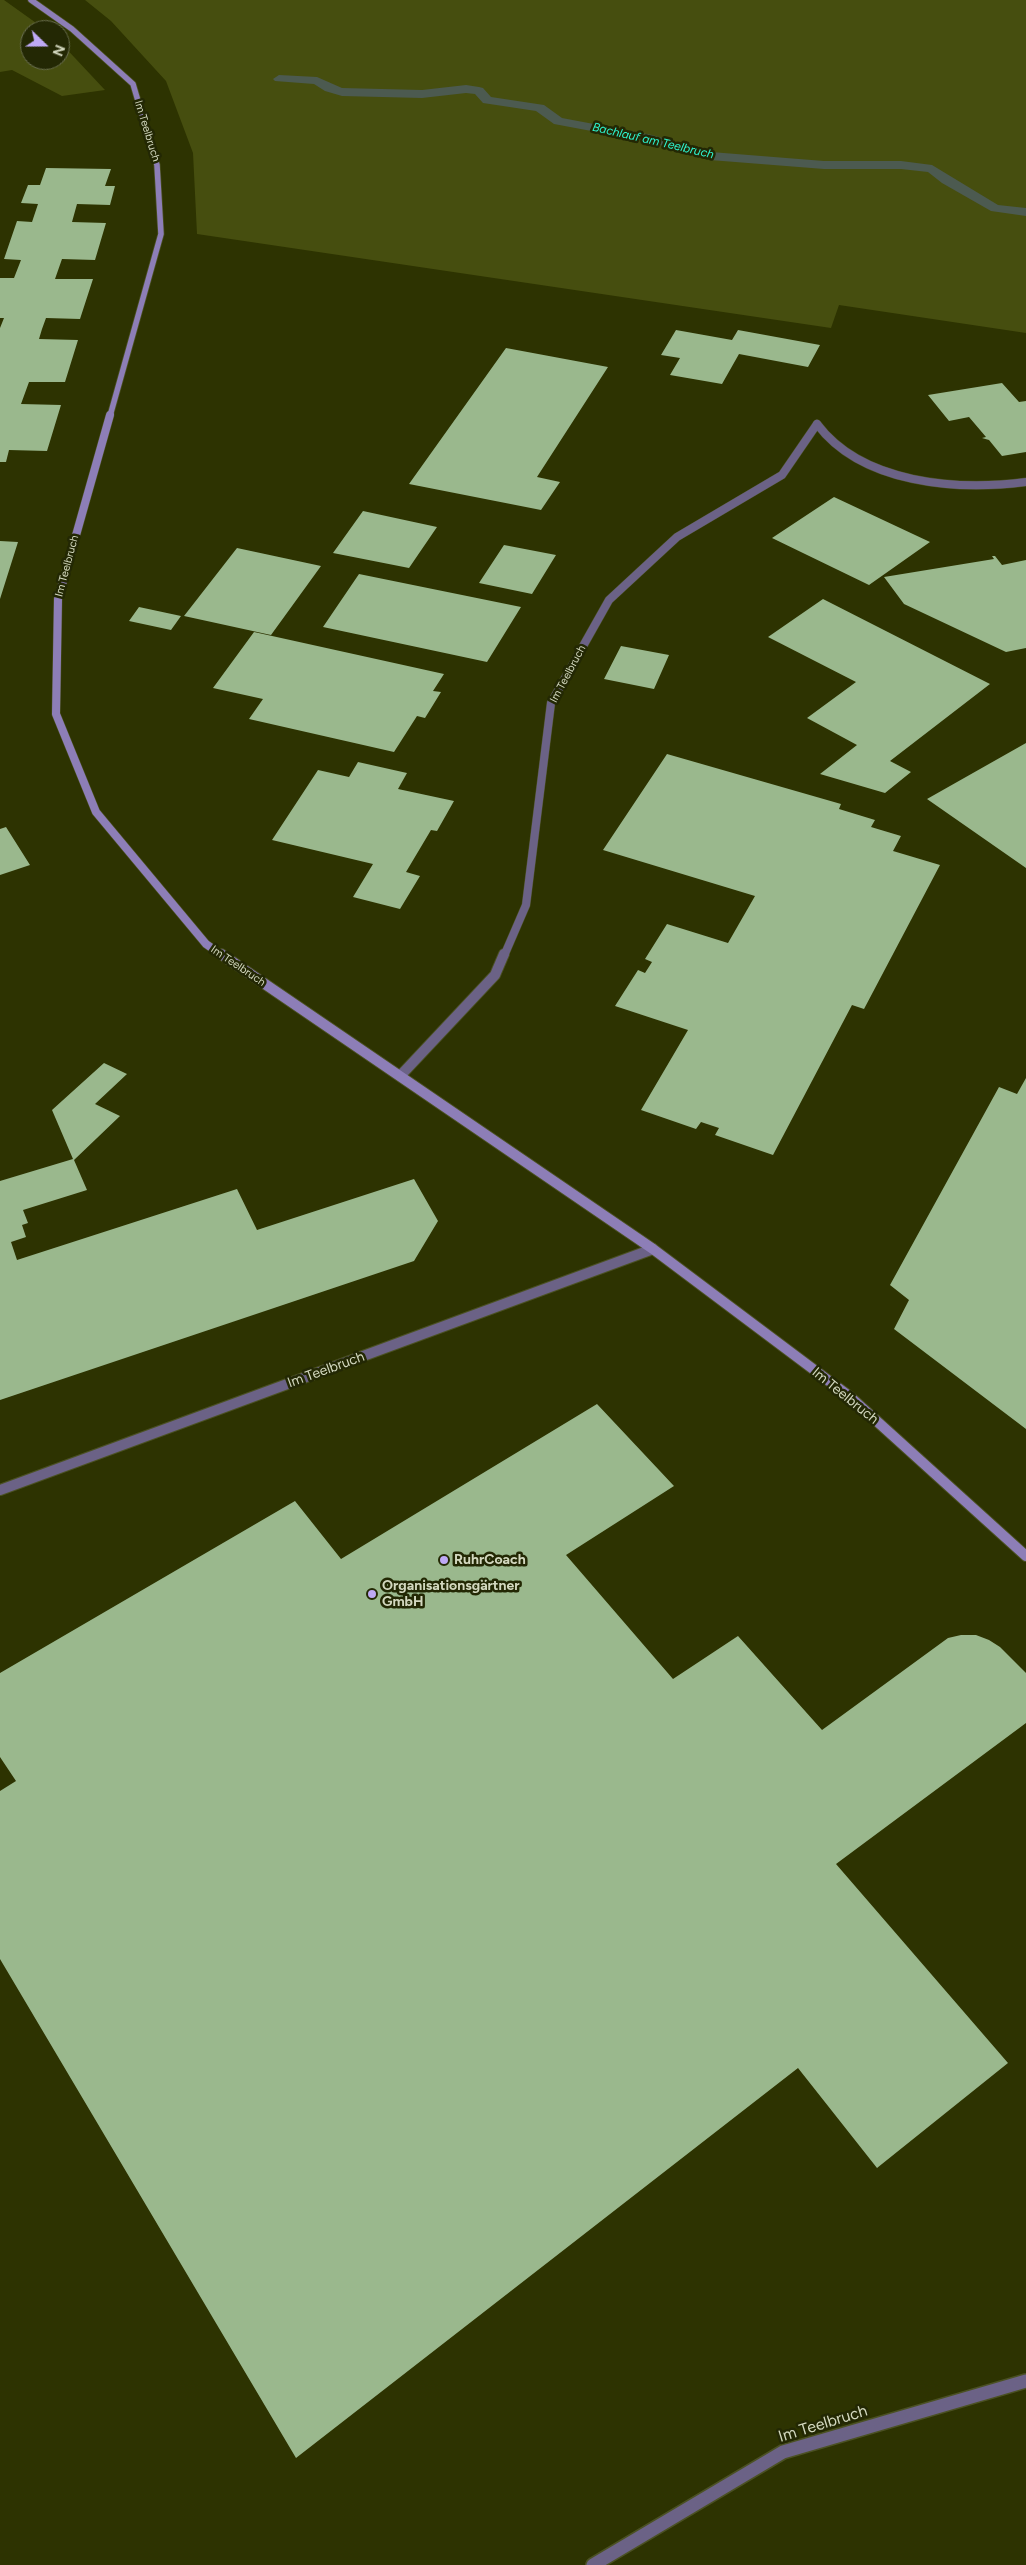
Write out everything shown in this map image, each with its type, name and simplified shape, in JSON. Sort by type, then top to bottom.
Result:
[{"type":"street","name":"Im Teelbruch","points":[[31,0],[72,29],[133,84],[157,165],[161,234],[58,598],[56,714],[96,812],[206,944],[401,1075],[653,1249],[849,1396],[1026,1556]]},
{"type":"street","name":"Im Teelbruch","points":[[401,1075],[495,975],[511,940],[526,905],[551,703],[609,600],[677,537],[782,475],[817,424],[837,446],[855,457],[880,467],[921,479],[968,486],[1001,487],[1026,482]]},
{"type":"street","name":"Im Teelbruch","points":[[0,1490],[653,1249]]},
{"type":"street","name":"Im Teelbruch","points":[[593,2565],[784,2452],[1026,2381]]},
{"type":"green space","points":[[0,0],[4,0],[32,20],[20,20],[20,70],[70,70],[70,53],[105,90],[62,96],[12,70],[0,72]]},
{"type":"green space","points":[[85,0],[1026,0],[1026,333],[839,305],[831,328],[197,234],[193,153],[166,81],[111,21]]},
{"type":"building","points":[[46,168],[111,169],[105,186],[115,186],[110,205],[77,204],[72,222],[106,223],[95,260],[62,259],[55,279],[93,279],[80,319],[46,318],[39,339],[78,340],[65,382],[29,382],[21,404],[61,405],[47,451],[9,450],[6,462],[0,462],[0,328],[4,318],[0,318],[0,278],[14,278],[21,260],[4,259],[17,221],[32,222],[38,204],[21,203],[28,185],[40,185]]},
{"type":"building","points":[[676,330],[732,340],[738,330],[820,345],[808,367],[739,354],[722,384],[670,375],[680,358],[661,355]]},
{"type":"building","points":[[506,348],[608,367],[537,477],[560,482],[541,510],[409,484]]},
{"type":"building","points":[[1002,383],[1019,402],[1026,401],[1026,452],[1002,456],[989,440],[982,438],[986,437],[969,417],[949,421],[928,395]]},
{"type":"building","points":[[834,497],[930,542],[869,585],[772,538]]},
{"type":"building","points":[[363,511],[437,527],[409,568],[333,553]]},
{"type":"building","points":[[0,541],[18,542],[0,599]]},
{"type":"building","points":[[504,545],[556,555],[532,594],[479,583]]},
{"type":"building","points":[[237,548],[321,566],[271,635],[184,616]]},
{"type":"building","points":[[992,556],[995,556],[1002,565],[1026,560],[1026,648],[1006,652],[904,604],[884,577],[994,559]]},
{"type":"building","points":[[359,574],[521,607],[487,662],[323,627]]},
{"type":"building","points":[[823,599],[990,684],[890,761],[911,772],[885,793],[820,774],[857,745],[807,718],[856,682],[768,637]]},
{"type":"building","points":[[139,607],[181,616],[171,630],[129,621]]},
{"type":"building","points":[[254,632],[444,674],[433,691],[441,692],[425,718],[417,716],[394,752],[249,719],[263,699],[213,688]]},
{"type":"building","points":[[621,646],[669,655],[654,689],[604,679]]},
{"type":"building","points":[[1026,743],[1026,868],[927,799]]},
{"type":"building","points":[[667,754],[841,804],[839,809],[875,820],[871,827],[901,836],[893,851],[940,865],[864,1009],[852,1005],[773,1155],[715,1135],[719,1128],[701,1122],[696,1129],[641,1110],[688,1030],[615,1006],[638,970],[645,973],[652,962],[645,959],[667,924],[728,943],[755,896],[603,850]]},
{"type":"building","points":[[358,762],[407,773],[398,789],[454,801],[437,831],[431,830],[406,872],[420,876],[400,909],[353,897],[373,864],[272,840],[318,770],[349,777]]},
{"type":"building","points":[[6,827],[30,865],[0,875],[0,829]]},
{"type":"building","points":[[104,1063],[127,1074],[95,1104],[120,1116],[74,1160],[87,1190],[23,1210],[28,1223],[22,1225],[26,1237],[11,1242],[17,1260],[237,1189],[257,1230],[414,1179],[438,1221],[414,1261],[0,1400],[0,1181],[73,1159],[52,1110]]},
{"type":"building","points":[[1026,1078],[1026,1429],[894,1329],[909,1300],[890,1285],[999,1087],[1017,1094]]},
{"type":"building","points":[[597,1404],[674,1486],[566,1555],[673,1679],[738,1636],[822,1730],[948,1638],[961,1635],[976,1635],[989,1640],[1000,1647],[1026,1673],[1026,1723],[836,1864],[1008,2063],[877,2168],[798,2068],[296,2458],[0,1959],[0,1791],[16,1781],[0,1757],[0,1673],[295,1501],[341,1559]]},
{"type":"waterway","name":"Bachlauf am Teelbruch","points":[[279,79],[317,81],[329,89],[342,92],[422,94],[466,89],[479,91],[487,100],[540,108],[558,121],[652,139],[710,156],[824,165],[901,165],[932,169],[946,180],[995,208],[1026,212]]},
{"type":"place","name":"RuhrCoach","points":[[444,1560]]},
{"type":"place","name":"Organisationsgärtner GmbH","points":[[372,1594]]}]
